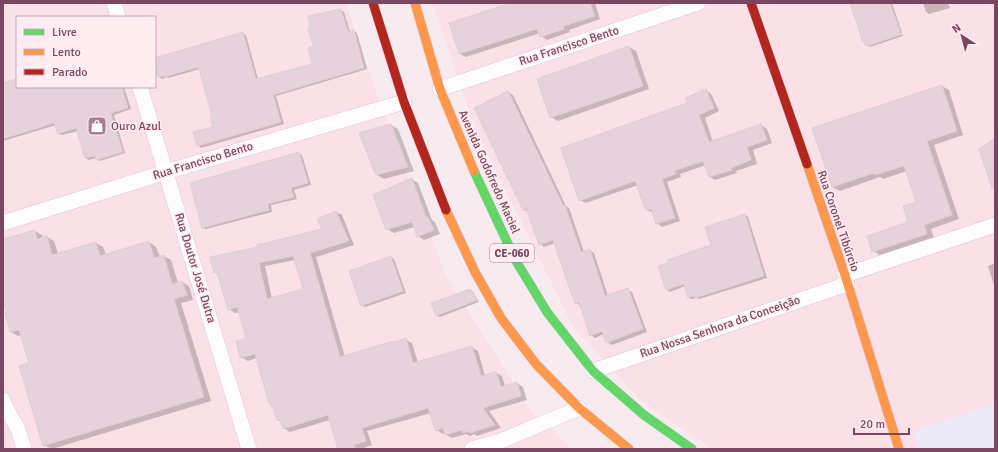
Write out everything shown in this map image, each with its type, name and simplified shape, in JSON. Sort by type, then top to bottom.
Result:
[{"type":"main road","name":"CE-060","points":[[373,3],[404,102],[440,198],[476,272],[501,318],[536,364],[579,408],[628,449]]},
{"type":"main road","name":"Avenida Godofredo Maciel","points":[[415,3],[440,88],[460,140],[516,261],[547,312],[593,371],[644,415],[692,449]]},
{"type":"main road","name":"Rua Coronel Tibúrcio","points":[[751,3],[846,280],[899,449]]},
{"type":"street","points":[[114,3],[118,16]]},
{"type":"street","name":"Rua Francisco Bento","points":[[440,88],[698,3]]},
{"type":"street","name":"Rua Doutor José Dutra","points":[[140,88],[249,449]]},
{"type":"street","name":"Rua Francisco Bento","points":[[3,223],[166,172],[404,102]]},
{"type":"street","name":"Rua Nossa Senhora da Conceição","points":[[593,371],[995,225]]},
{"type":"street","points":[[3,400],[18,429],[24,449]]},
{"type":"street","points":[[472,449],[502,440],[579,408]]},
{"type":"shaded area","points":[[3,3],[346,3],[378,97],[446,276],[532,412],[572,449],[3,449]]},
{"type":"shaded area","points":[[432,3],[995,3],[995,449],[713,449],[640,400],[573,327],[475,128]]},
{"type":"shaded area","points":[[995,404],[995,449],[919,449],[913,431]]},
{"type":"building","points":[[511,3],[590,3],[595,16],[564,26],[564,29],[540,37],[537,29],[459,54],[449,23]]},
{"type":"building","points":[[850,3],[890,3],[901,34],[866,46],[863,42]]},
{"type":"building","points":[[341,9],[348,32],[354,30],[364,68],[273,95],[281,122],[197,146],[193,132],[213,127],[210,116],[212,116],[199,69],[198,67],[164,77],[158,77],[156,71],[156,58],[243,32],[256,79],[312,64],[308,48],[313,46],[308,28],[310,27],[308,16]]},
{"type":"building","points":[[629,46],[643,86],[550,118],[537,79]]},
{"type":"building","points":[[16,79],[16,88],[122,88],[128,108],[111,113],[123,152],[96,160],[95,156],[85,158],[76,128],[58,134],[54,123],[3,139],[3,83]]},
{"type":"building","points":[[942,85],[957,131],[927,141],[952,215],[924,225],[927,234],[872,252],[867,236],[908,222],[903,206],[916,202],[904,166],[875,175],[874,173],[832,187],[812,128]]},
{"type":"building","points":[[706,89],[714,108],[699,115],[709,142],[761,124],[767,140],[747,147],[751,160],[731,168],[732,170],[709,177],[703,161],[674,171],[676,174],[662,179],[675,218],[656,224],[651,209],[646,211],[635,181],[579,201],[561,148],[687,103],[685,98]]},
{"type":"building","points":[[508,91],[563,205],[565,205],[581,252],[590,249],[605,296],[628,288],[643,329],[606,343],[602,331],[590,336],[579,302],[575,304],[553,240],[539,245],[526,208],[523,210],[474,108]]},
{"type":"building","points":[[391,124],[408,167],[376,175],[359,133]]},
{"type":"building","points":[[995,138],[995,188],[992,188],[979,149]]},
{"type":"building","points":[[299,152],[308,183],[291,188],[294,197],[268,204],[269,210],[202,228],[190,183]]},
{"type":"building","points":[[412,178],[426,217],[428,217],[434,230],[417,237],[412,222],[386,230],[373,195]]},
{"type":"building","points":[[336,211],[349,241],[310,253],[340,357],[406,338],[413,363],[472,346],[481,376],[496,372],[501,387],[517,382],[521,396],[483,408],[495,425],[470,433],[470,431],[463,433],[462,430],[445,435],[443,428],[436,431],[428,408],[362,428],[366,441],[354,445],[356,449],[338,449],[328,415],[283,429],[280,419],[277,420],[274,410],[269,403],[255,354],[240,358],[236,341],[246,338],[237,307],[228,310],[217,272],[214,273],[210,257],[258,247],[257,245],[322,229],[317,219]],"holes":[[[293,256],[303,289],[267,299],[259,263]]]},
{"type":"building","points":[[745,214],[764,276],[695,298],[694,296],[688,298],[684,284],[666,290],[658,266],[668,263],[667,260],[711,245],[705,227]]},
{"type":"building","points":[[35,230],[37,239],[47,236],[52,255],[96,242],[100,256],[149,241],[154,258],[164,255],[172,284],[182,281],[187,295],[174,299],[204,397],[43,446],[19,366],[29,363],[19,330],[10,332],[5,313],[7,313],[3,301],[3,239]]},
{"type":"building","points":[[391,256],[403,291],[361,306],[349,271]]},
{"type":"building","points":[[470,289],[477,300],[436,316],[431,303]]},
{"type":"traffic: fast","points":[[474,171],[516,261],[547,312],[593,371],[644,415],[692,449]]},
{"type":"traffic: slow","points":[[415,3],[440,89],[474,171]]},
{"type":"traffic: slow","points":[[807,164],[845,275],[899,449]]},
{"type":"traffic: slow","points":[[446,210],[475,272],[501,318],[536,364],[579,408],[629,449]]},
{"type":"traffic: jam","points":[[373,3],[404,102],[446,210]]},
{"type":"traffic: jam","points":[[751,3],[807,164]]},
{"type":"place","name":"Ouro Azul","points":[[97,126]]}]
